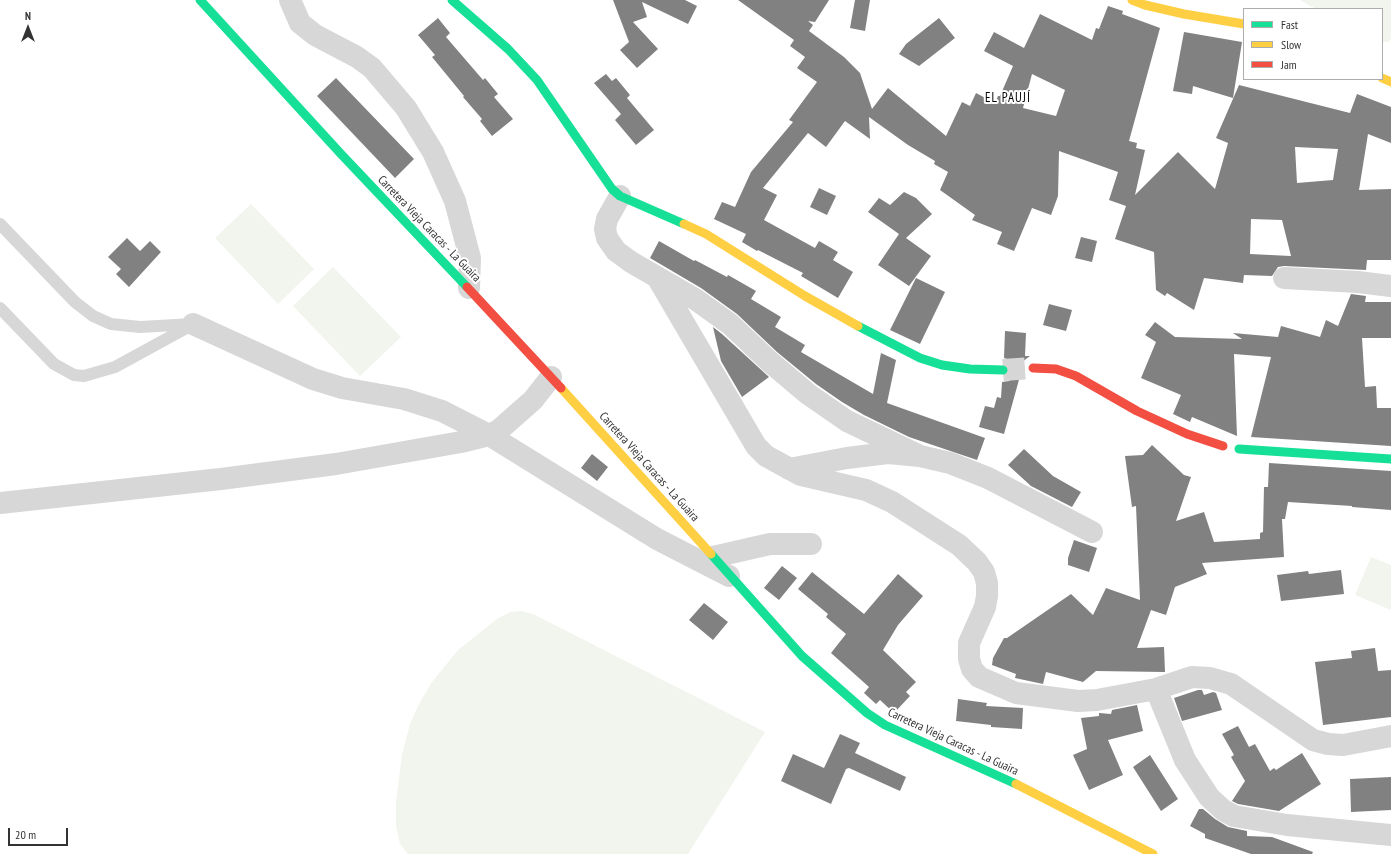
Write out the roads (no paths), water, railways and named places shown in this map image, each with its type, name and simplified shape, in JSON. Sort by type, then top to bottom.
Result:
[{"type":"street","name":"Carretera Vieja Caracas - La Guaira","points":[[200,0],[341,154],[469,288],[551,377],[802,656],[867,713],[885,725],[1036,792],[1153,854]]},
{"type":"street","points":[[290,0],[300,24],[315,35],[357,57],[372,68],[406,108],[433,152],[454,201],[470,258],[469,288]]},
{"type":"street","points":[[452,0],[508,49],[537,80],[612,189],[620,196],[706,234],[805,296],[883,340],[920,358],[942,365],[970,369],[1003,370]]},
{"type":"street","points":[[1132,0],[1145,6],[1243,24]]},
{"type":"street","points":[[620,196],[607,219],[605,230],[607,238],[616,251],[695,299],[730,324],[769,361],[808,394],[847,422],[920,456]]},
{"type":"street","points":[[657,277],[756,446],[766,456],[801,475],[866,490],[892,502],[959,545],[977,562],[984,572],[987,583],[987,596],[985,607],[969,643],[969,659],[972,669],[980,677],[1016,693],[1053,699],[1078,701],[1097,700],[1156,689],[1192,677],[1210,678],[1231,684],[1313,740],[1328,744],[1343,745],[1391,736]]},
{"type":"street","points":[[1284,278],[1358,282],[1391,286]]},
{"type":"street","points":[[193,324],[313,379],[342,388],[404,399],[442,411],[489,436],[657,539],[730,576]]},
{"type":"street","points":[[1034,368],[1056,369],[1076,376],[1137,411],[1187,434],[1223,446]]},
{"type":"street","points":[[0,503],[221,479],[313,467],[453,444],[489,436],[499,430],[533,400],[551,377]]},
{"type":"street","points":[[1239,449],[1391,459]]},
{"type":"street","points":[[788,469],[847,458],[888,453],[920,456],[950,463],[988,478],[1092,532]]},
{"type":"street","points":[[713,557],[770,544],[811,544]]},
{"type":"street","points":[[1156,689],[1185,760],[1209,797],[1223,810],[1241,817],[1287,826],[1391,836]]},
{"type":"lane","points":[[0,224],[75,302],[93,316],[111,324],[140,327],[193,324]]},
{"type":"lane","points":[[0,308],[54,364],[74,375],[84,376],[98,374],[115,367],[193,324]]},
{"type":"tunnel","points":[[1003,370],[1033,368]]},
{"type":"district","name":"EL PAUJÍ","points":[[1008,98]]}]
